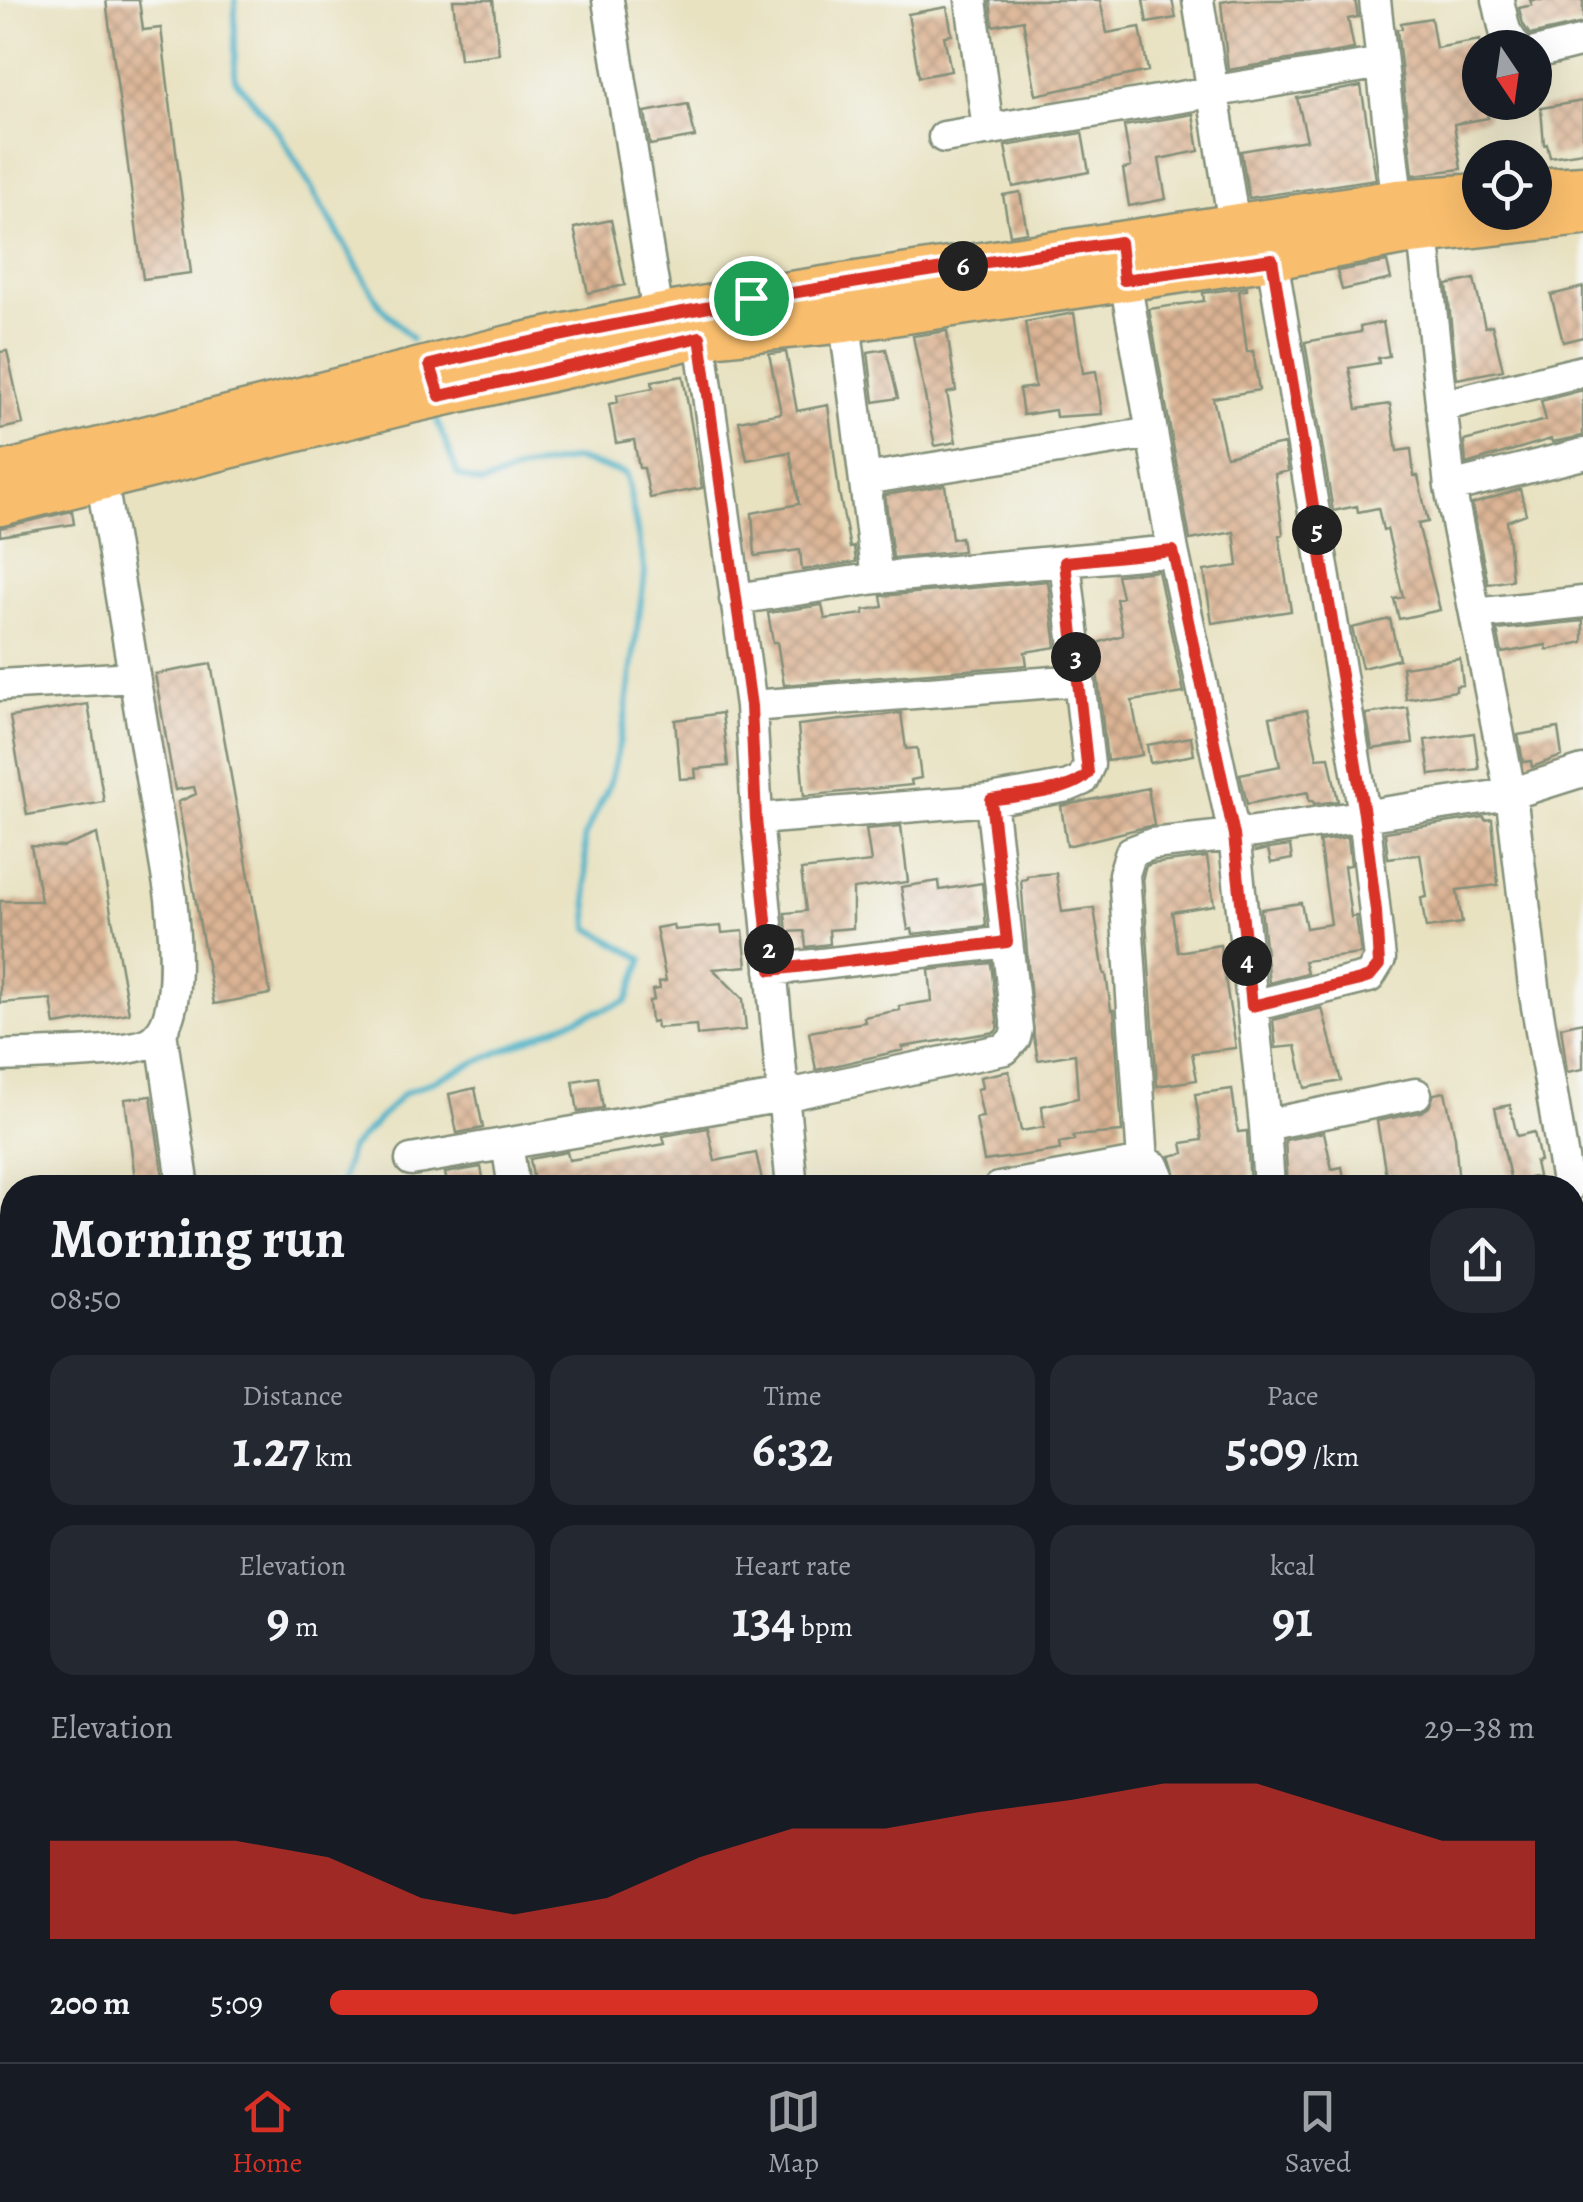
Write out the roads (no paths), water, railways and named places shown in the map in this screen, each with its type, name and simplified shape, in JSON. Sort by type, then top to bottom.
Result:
[{"type":"main road","points":[[1552,189],[1583,186]]},
{"type":"main road","points":[[0,505],[99,466],[435,380],[658,316],[751,298],[1122,262],[1272,259],[1407,223],[1462,201]]},
{"type":"main road","points":[[435,380],[700,337],[845,322],[1122,262],[1234,225],[1407,223],[1583,214]]},
{"type":"main road","points":[[0,473],[99,466]]},
{"type":"street","points":[[608,0],[658,316]]},
{"type":"street","points":[[971,0],[988,130]]},
{"type":"street","points":[[1198,0],[1234,225]]},
{"type":"street","points":[[1375,0],[1407,223],[1442,406],[1450,487],[1510,794],[1535,994],[1566,1175]]},
{"type":"street","points":[[1498,0],[1505,30]]},
{"type":"street","points":[[1552,49],[1583,41]]},
{"type":"street","points":[[944,137],[1382,63]]},
{"type":"street","points":[[1252,1006],[1360,980],[1369,977],[1379,965],[1364,814],[1272,259]]},
{"type":"street","points":[[1122,262],[1173,551],[1234,835],[1268,1175]]},
{"type":"street","points":[[845,322],[877,578]]},
{"type":"street","points":[[700,337],[751,706],[756,819],[791,1175]]},
{"type":"street","points":[[1442,406],[1583,371]]},
{"type":"street","points":[[865,479],[1152,433]]},
{"type":"street","points":[[1450,487],[1583,454]]},
{"type":"street","points":[[99,466],[171,898],[176,947],[172,1001],[161,1032],[182,1175]]},
{"type":"street","points":[[736,599],[877,578],[1173,551]]},
{"type":"street","points":[[756,819],[991,800],[1068,786],[1085,776],[1088,765],[1065,562]]},
{"type":"street","points":[[1475,614],[1583,602]]},
{"type":"street","points":[[0,685],[134,677]]},
{"type":"street","points":[[751,706],[1078,680]]},
{"type":"street","points":[[1143,1162],[1125,864],[1131,852],[1141,847],[1510,794],[1583,771]]},
{"type":"street","points":[[411,1160],[783,1096],[1006,1048],[1017,1029],[991,800]]},
{"type":"street","points":[[771,970],[1007,942]]},
{"type":"street","points":[[0,1056],[141,1047],[161,1032]]},
{"type":"street","points":[[1265,1125],[1416,1094]]},
{"type":"street","points":[[507,1144],[512,1175]]},
{"type":"street","points":[[1076,1175],[1143,1162],[1155,1167],[1158,1175]]},
{"type":"waterway","points":[[235,0],[235,79],[280,134],[381,307],[412,339]]},
{"type":"waterway","points":[[343,1175],[350,1149],[403,1094],[568,1022],[627,1001],[643,959],[589,928],[584,837],[609,786],[625,719],[645,572],[626,474],[575,459],[519,470],[482,484],[458,475],[434,413]]}]
